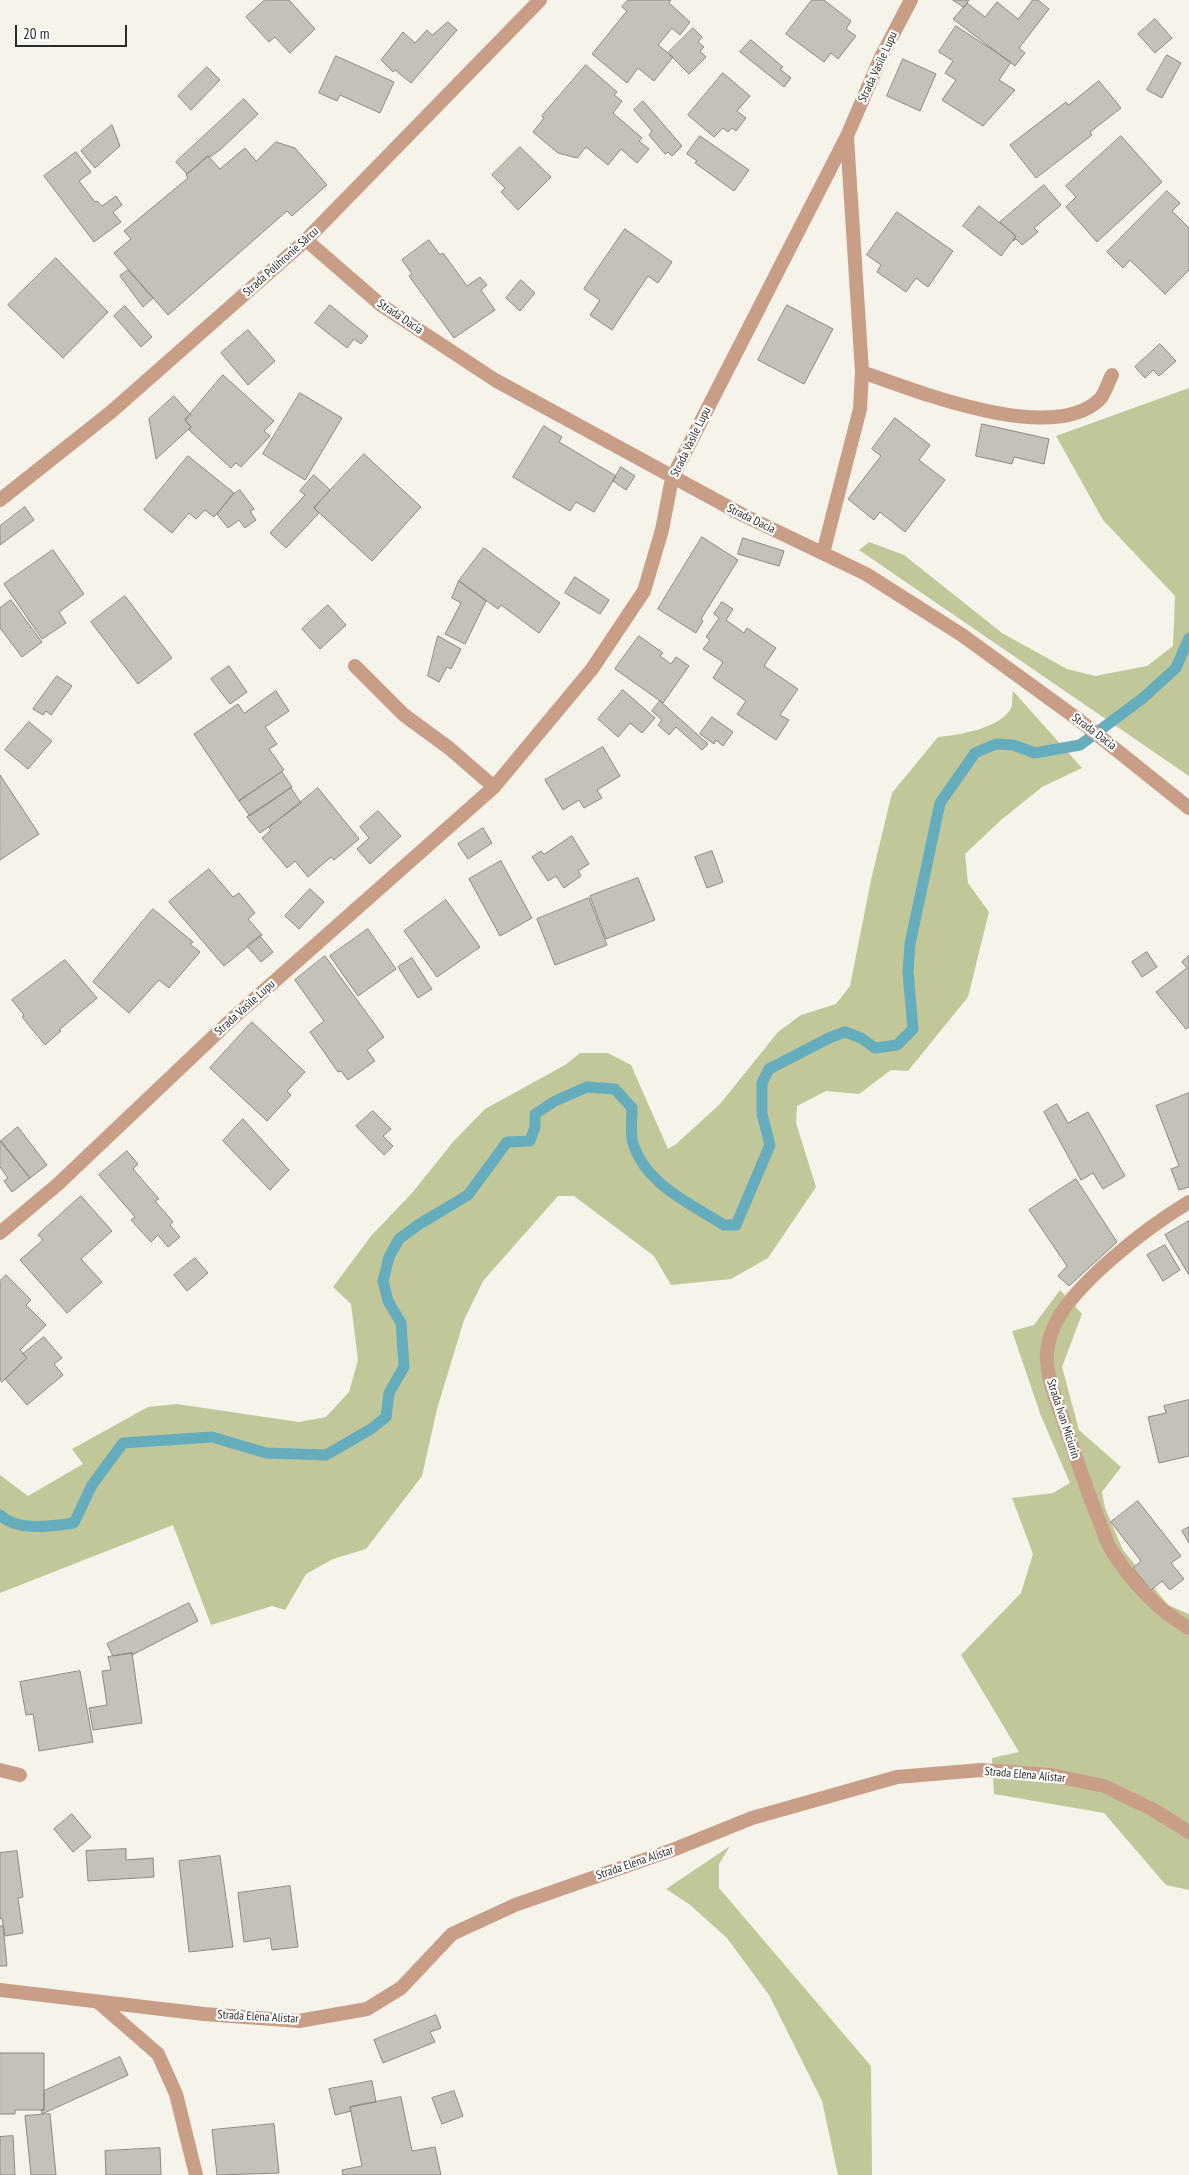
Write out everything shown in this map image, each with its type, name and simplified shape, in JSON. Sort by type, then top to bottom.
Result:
[{"type":"street","name":"Strada Polihronie Sârcu","points":[[0,500],[110,412],[306,240],[540,0]]},
{"type":"street","name":"Strada Vasile Lupu","points":[[0,1233],[57,1185],[233,1018],[494,787],[592,669],[644,591],[662,530],[672,478],[847,136],[881,57],[911,0]]},
{"type":"street","name":"Strada Vasile Lupu","points":[[822,553],[860,409],[862,372],[847,136]]},
{"type":"street","name":"Strada Dacia","points":[[306,240],[381,305],[496,380],[672,478],[866,574],[962,635],[1087,726],[1189,808]]},
{"type":"street","points":[[862,372],[945,401],[991,412],[1035,418],[1072,415],[1100,399],[1112,375]]},
{"type":"street","points":[[355,666],[404,715],[449,748],[494,787]]},
{"type":"street","name":"Strada Ivan Miciurin","points":[[1189,1202],[1170,1214],[1101,1269],[1064,1309],[1052,1331],[1046,1359],[1053,1393],[1085,1486],[1111,1550],[1140,1588],[1170,1617],[1189,1628]]},
{"type":"street","points":[[0,1770],[20,1775]]},
{"type":"street","name":"Strada Elena Alistar","points":[[0,1990],[204,2014],[299,2021],[367,2009],[401,1988],[452,1934],[515,1905],[675,1849],[752,1818],[896,1777],[981,1770],[1051,1775],[1104,1786],[1152,1809],[1189,1832]]},
{"type":"street","points":[[98,2002],[158,2054],[176,2094],[196,2175]]},
{"type":"green space","points":[[1189,388],[1189,776],[859,550],[869,542],[904,555],[1002,633],[1067,669],[1095,676],[1147,666],[1173,646],[1175,596],[1103,520],[1056,436]]},
{"type":"green space","points":[[1013,691],[1082,768],[1042,787],[1001,820],[965,854],[968,883],[989,912],[968,997],[908,1071],[891,1070],[859,1094],[826,1091],[797,1106],[796,1123],[816,1187],[768,1258],[731,1279],[671,1285],[654,1256],[574,1196],[558,1196],[483,1281],[464,1320],[437,1409],[422,1476],[366,1549],[333,1559],[306,1574],[285,1610],[272,1606],[211,1625],[173,1525],[0,1593],[0,1475],[28,1496],[83,1464],[72,1449],[148,1407],[177,1404],[299,1422],[326,1417],[349,1392],[358,1360],[351,1304],[333,1287],[371,1236],[412,1193],[453,1142],[485,1109],[565,1065],[580,1053],[608,1053],[631,1065],[668,1149],[675,1145],[720,1104],[778,1032],[801,1015],[836,1004],[850,986],[871,880],[892,793],[938,737],[977,730],[1004,717],[1011,708]]},
{"type":"green space","points":[[1060,1290],[1082,1314],[1062,1367],[1079,1430],[1121,1467],[1102,1492],[1105,1508],[1123,1550],[1168,1605],[1189,1614],[1189,1890],[1166,1885],[1104,1813],[994,1794],[992,1758],[1019,1752],[961,1655],[1021,1593],[1033,1554],[1012,1498],[1053,1493],[1070,1483],[1041,1416],[1012,1331],[1034,1325]]},
{"type":"green space","points":[[730,1846],[719,1864],[719,1888],[871,2066],[872,2175],[838,2175],[822,2101],[769,1995],[727,1938],[689,1904],[666,1889]]},
{"type":"building","points":[[265,0],[289,0],[315,29],[290,53],[275,37],[269,42],[246,17]]},
{"type":"building","points":[[628,0],[671,0],[669,3],[690,22],[680,35],[672,28],[658,45],[673,57],[654,81],[638,68],[627,83],[592,54],[627,11],[622,7]]},
{"type":"building","points":[[812,0],[824,0],[851,21],[846,29],[856,36],[838,59],[831,53],[824,62],[786,34]]},
{"type":"building","points":[[953,0],[969,0],[964,7]]},
{"type":"building","points":[[1033,0],[1038,0],[1049,9],[1019,48],[1025,53],[1015,66],[953,19],[967,3],[985,17],[997,2],[1018,19]]},
{"type":"building","points":[[1155,19],[1172,38],[1155,53],[1138,34]]},
{"type":"building","points":[[448,22],[457,30],[411,83],[395,70],[393,72],[381,60],[403,32],[415,43],[427,30],[432,35]]},
{"type":"building","points":[[956,26],[1011,62],[999,80],[1015,90],[983,126],[942,100],[956,80],[945,73],[953,61],[939,52]]},
{"type":"building","points":[[693,28],[702,37],[698,42],[704,47],[700,51],[706,57],[689,74],[668,53]]},
{"type":"building","points":[[751,40],[783,67],[780,69],[791,78],[784,87],[740,52]]},
{"type":"building","points":[[1167,55],[1181,63],[1162,98],[1147,90]]},
{"type":"building","points":[[336,56],[394,82],[380,113],[340,95],[337,101],[319,93]]},
{"type":"building","points":[[903,59],[936,74],[920,111],[887,96]]},
{"type":"building","points":[[586,65],[617,92],[614,95],[622,101],[613,113],[642,138],[639,141],[649,149],[637,163],[621,149],[608,165],[586,147],[577,158],[558,153],[533,132],[544,118],[542,116]]},
{"type":"building","points":[[207,67],[220,80],[191,110],[178,96]]},
{"type":"building","points":[[723,73],[750,96],[737,111],[746,118],[736,131],[732,128],[728,132],[723,128],[714,137],[688,115]]},
{"type":"building","points":[[1099,81],[1121,108],[1090,132],[1092,135],[1036,178],[1010,145],[1066,102],[1068,105]]},
{"type":"building","points":[[244,99],[258,114],[221,149],[210,157],[208,156],[187,174],[176,162]]},
{"type":"building","points":[[643,101],[682,146],[672,156],[668,152],[665,154],[649,135],[652,131],[634,110]]},
{"type":"building","points":[[112,125],[120,146],[95,168],[81,151]]},
{"type":"building","points":[[700,136],[749,170],[734,191],[695,163],[697,161],[687,154]]},
{"type":"building","points":[[1121,136],[1162,182],[1097,242],[1066,207],[1076,197],[1066,186]]},
{"type":"building","points":[[276,142],[295,148],[327,185],[292,216],[287,211],[168,315],[114,253],[131,239],[124,231],[188,178],[186,175],[208,156],[220,169],[245,148],[256,161]]},
{"type":"building","points":[[520,147],[551,177],[518,210],[501,192],[505,188],[492,175]]},
{"type":"building","points":[[76,152],[91,172],[79,181],[95,202],[97,201],[102,206],[116,196],[122,205],[113,212],[121,222],[94,242],[44,176]]},
{"type":"building","points":[[1044,185],[1061,205],[1034,228],[1038,232],[1022,245],[1016,239],[1013,241],[1016,236],[1000,222]]},
{"type":"building","points":[[1167,191],[1180,203],[1172,211],[1189,228],[1189,270],[1165,294],[1130,260],[1123,268],[1107,252]]},
{"type":"building","points":[[979,206],[1016,236],[1001,256],[963,226]]},
{"type":"building","points":[[897,212],[953,251],[928,287],[916,278],[906,292],[877,272],[881,265],[867,255]]},
{"type":"building","points":[[625,229],[672,262],[658,283],[648,276],[612,330],[590,315],[600,300],[584,289]]},
{"type":"building","points":[[429,240],[440,255],[443,253],[467,286],[480,277],[487,285],[481,290],[495,310],[454,338],[409,276],[412,274],[402,260]]},
{"type":"building","points":[[56,258],[108,312],[63,358],[8,305]]},
{"type":"building","points":[[128,270],[153,298],[143,307],[120,276]]},
{"type":"building","points":[[521,280],[535,293],[520,311],[506,298]]},
{"type":"building","points":[[330,305],[368,336],[361,344],[354,339],[347,348],[315,323]]},
{"type":"building","points":[[787,305],[833,329],[804,384],[758,360]]},
{"type":"building","points":[[125,306],[152,337],[141,347],[114,316]]},
{"type":"building","points":[[248,330],[275,361],[248,385],[221,353]]},
{"type":"building","points":[[1160,344],[1176,361],[1159,376],[1153,370],[1145,378],[1135,367]]},
{"type":"building","points":[[223,375],[274,421],[264,431],[270,436],[241,467],[236,463],[231,468],[189,430],[191,427],[185,420]]},
{"type":"building","points":[[300,393],[342,418],[305,480],[263,454]]},
{"type":"building","points":[[174,396],[191,415],[185,420],[191,427],[156,459],[149,419]]},
{"type":"building","points":[[895,418],[930,445],[919,460],[945,480],[905,532],[880,512],[874,520],[848,499],[881,456],[872,449]]},
{"type":"building","points":[[982,424],[1049,439],[1044,464],[1014,457],[1012,464],[976,456]]},
{"type":"building","points":[[544,426],[562,437],[559,442],[616,476],[594,512],[576,502],[570,511],[513,477]]},
{"type":"building","points":[[364,454],[421,507],[372,561],[314,508]]},
{"type":"building","points":[[188,456],[234,493],[214,517],[205,510],[196,519],[189,513],[172,533],[144,510]]},
{"type":"building","points":[[621,467],[635,476],[626,490],[613,481]]},
{"type":"building","points":[[314,475],[330,490],[314,508],[319,513],[286,548],[270,533],[305,495],[300,491]]},
{"type":"building","points":[[240,490],[254,509],[250,511],[256,520],[245,528],[239,520],[228,528],[217,514],[232,495]]},
{"type":"building","points":[[25,507],[34,520],[0,545],[0,526]]},
{"type":"building","points":[[702,537],[738,560],[701,619],[703,621],[696,633],[658,609]]},
{"type":"building","points":[[743,538],[784,551],[779,566],[738,554]]},
{"type":"building","points":[[484,548],[560,603],[539,633],[501,605],[498,609],[459,581]]},
{"type":"building","points":[[53,550],[84,594],[59,612],[66,623],[42,639],[4,584]]},
{"type":"building","points":[[575,577],[609,600],[600,614],[565,593]]},
{"type":"building","points":[[459,581],[486,601],[465,644],[445,634],[461,603],[452,598]]},
{"type":"building","points":[[125,596],[172,658],[138,684],[91,622]]},
{"type":"building","points":[[11,600],[42,642],[22,657],[0,628],[0,608]]},
{"type":"building","points":[[722,602],[733,609],[726,620],[744,633],[747,628],[776,648],[764,666],[798,689],[780,715],[789,720],[776,740],[737,714],[746,701],[713,678],[723,662],[703,649],[710,640],[706,637],[719,618],[714,614]]},
{"type":"building","points":[[328,605],[346,625],[320,649],[302,629]]},
{"type":"building","points":[[438,636],[461,649],[451,669],[447,667],[439,682],[428,676]]},
{"type":"building","points":[[639,636],[663,653],[660,656],[671,664],[676,657],[689,666],[663,703],[615,669]]},
{"type":"building","points":[[229,666],[247,692],[230,704],[211,679]]},
{"type":"building","points":[[57,676],[72,686],[51,715],[46,711],[43,715],[33,709]]},
{"type":"building","points":[[623,690],[655,718],[642,733],[630,723],[618,737],[598,719]]},
{"type":"building","points":[[276,691],[289,711],[265,727],[277,744],[269,749],[284,770],[239,801],[194,734],[238,704],[244,713]]},
{"type":"building","points":[[660,701],[708,744],[702,750],[676,727],[669,735],[658,725],[662,720],[652,711]]},
{"type":"building","points":[[712,717],[733,732],[723,746],[716,740],[714,744],[700,734]]},
{"type":"building","points":[[29,722],[52,741],[28,769],[5,750]]},
{"type":"building","points":[[603,747],[620,776],[597,790],[602,798],[584,808],[579,800],[563,810],[545,780]]},
{"type":"building","points":[[282,772],[292,787],[250,816],[239,801]]},
{"type":"building","points":[[0,775],[39,834],[0,860]]},
{"type":"building","points":[[291,788],[301,803],[260,833],[247,817]]},
{"type":"building","points":[[318,788],[359,839],[334,860],[331,857],[308,877],[295,861],[287,868],[262,838],[271,830],[269,828]]},
{"type":"building","points":[[378,811],[401,836],[370,864],[357,849],[369,838],[360,827]]},
{"type":"building","points":[[483,828],[492,843],[468,859],[458,844]]},
{"type":"building","points":[[572,836],[589,864],[578,871],[581,876],[564,888],[556,876],[548,881],[532,857],[541,851],[544,854]]},
{"type":"building","points":[[712,851],[723,882],[707,888],[695,857]]},
{"type":"building","points":[[501,861],[532,918],[500,936],[469,879]]},
{"type":"building","points":[[209,869],[233,897],[239,893],[255,913],[248,919],[262,935],[224,966],[169,902]]},
{"type":"building","points":[[638,878],[655,920],[606,939],[590,896]]},
{"type":"building","points":[[310,889],[324,902],[299,929],[285,916]]},
{"type":"building","points":[[589,898],[607,945],[555,965],[537,919]]},
{"type":"building","points":[[446,900],[480,947],[437,977],[404,931]]},
{"type":"building","points":[[153,909],[193,942],[190,944],[200,952],[169,988],[159,980],[129,1013],[93,982]]},
{"type":"building","points":[[368,929],[396,969],[358,996],[330,956]]},
{"type":"building","points":[[260,936],[273,952],[261,962],[247,946]]},
{"type":"building","points":[[1147,952],[1157,967],[1142,977],[1132,962]]},
{"type":"building","points":[[325,956],[384,1037],[367,1050],[375,1061],[348,1080],[341,1071],[338,1072],[310,1032],[324,1021],[295,980]]},
{"type":"building","points":[[1189,956],[1189,1027],[1186,1029],[1156,992],[1187,968],[1182,962]]},
{"type":"building","points":[[412,958],[432,989],[418,998],[398,967]]},
{"type":"building","points":[[65,960],[97,998],[59,1030],[61,1031],[45,1045],[22,1017],[24,1015],[12,1000]]},
{"type":"building","points":[[252,1022],[305,1072],[287,1091],[291,1095],[267,1121],[210,1068]]},
{"type":"building","points":[[1189,1093],[1189,1187],[1179,1190],[1171,1169],[1179,1166],[1156,1106]]},
{"type":"building","points":[[1057,1104],[1068,1123],[1088,1112],[1125,1176],[1103,1189],[1093,1173],[1081,1180],[1044,1112]]},
{"type":"building","points":[[373,1111],[391,1129],[383,1136],[393,1146],[384,1155],[356,1126]]},
{"type":"building","points":[[243,1119],[289,1170],[270,1190],[223,1141]]},
{"type":"building","points":[[18,1127],[47,1165],[30,1178],[1,1141]]},
{"type":"building","points":[[0,1141],[30,1178],[12,1192],[4,1181],[8,1178],[0,1167]]},
{"type":"building","points":[[127,1151],[138,1164],[133,1169],[159,1199],[155,1201],[173,1222],[170,1225],[180,1237],[168,1247],[158,1235],[151,1242],[131,1220],[135,1217],[99,1175]]},
{"type":"building","points":[[1076,1179],[1117,1242],[1069,1286],[1058,1276],[1067,1266],[1029,1210]]},
{"type":"building","points":[[81,1196],[112,1231],[81,1259],[102,1282],[67,1313],[20,1260],[43,1240],[38,1235]]},
{"type":"building","points":[[1189,1221],[1189,1275],[1165,1235]]},
{"type":"building","points":[[1165,1245],[1180,1270],[1163,1281],[1147,1255]]},
{"type":"building","points":[[195,1258],[208,1273],[187,1291],[174,1275]]},
{"type":"building","points":[[6,1275],[31,1300],[26,1305],[46,1325],[20,1350],[27,1358],[2,1382],[0,1380],[0,1281]]},
{"type":"building","points":[[44,1337],[62,1358],[54,1364],[63,1375],[27,1405],[5,1379],[27,1358],[23,1354]]},
{"type":"building","points":[[1189,1400],[1189,1456],[1159,1463],[1148,1417],[1166,1413],[1164,1406]]},
{"type":"building","points":[[1138,1501],[1181,1556],[1171,1563],[1184,1579],[1170,1590],[1162,1581],[1151,1590],[1133,1568],[1141,1561],[1111,1522]]},
{"type":"building","points":[[1189,1527],[1189,1543],[1182,1531]]},
{"type":"building","points":[[189,1603],[198,1621],[132,1655],[132,1653],[113,1656],[107,1644]]},
{"type":"building","points":[[132,1653],[142,1723],[93,1730],[89,1708],[107,1705],[102,1671],[111,1670],[108,1657]]},
{"type":"building","points":[[80,1671],[93,1742],[39,1751],[33,1714],[26,1715],[20,1682]]},
{"type":"building","points":[[72,1814],[91,1837],[73,1852],[54,1829]]},
{"type":"building","points":[[126,1849],[126,1860],[153,1858],[154,1877],[88,1881],[86,1851]]},
{"type":"building","points":[[17,1851],[23,1897],[18,1898],[23,1933],[5,1936],[2,1918],[0,1919],[0,1853]]},
{"type":"building","points":[[220,1856],[233,1947],[189,1952],[179,1861]]},
{"type":"building","points":[[290,1886],[298,1947],[272,1950],[270,1938],[244,1942],[238,1893]]},
{"type":"building","points":[[0,1926],[3,1926],[7,1966],[0,1966]]},
{"type":"building","points":[[436,2015],[441,2028],[430,2032],[435,2042],[383,2063],[374,2040]]},
{"type":"building","points":[[0,2053],[44,2053],[44,2110],[15,2110],[15,2114],[0,2114]]},
{"type":"building","points":[[120,2057],[128,2075],[42,2114],[41,2110],[44,2110],[44,2091]]},
{"type":"building","points":[[372,2081],[376,2102],[350,2107],[351,2111],[335,2115],[329,2089]]},
{"type":"building","points":[[454,2091],[463,2116],[442,2124],[432,2098]]},
{"type":"building","points":[[401,2097],[412,2151],[435,2147],[441,2175],[343,2175],[342,2170],[362,2166],[350,2107]]},
{"type":"building","points":[[50,2114],[56,2175],[31,2175],[25,2116]]},
{"type":"building","points":[[274,2124],[279,2173],[217,2175],[212,2130]]},
{"type":"building","points":[[13,2136],[15,2175],[0,2175],[0,2137]]},
{"type":"building","points":[[160,2148],[161,2175],[106,2175],[105,2151]]},
{"type":"waterway","points":[[0,1515],[16,1524],[25,1526],[74,1523],[92,1485],[123,1443],[212,1437],[266,1453],[326,1455],[371,1429],[386,1417],[389,1393],[404,1367],[401,1323],[388,1301],[383,1281],[389,1257],[399,1239],[418,1225],[468,1195],[507,1142],[530,1141],[535,1127],[535,1114],[555,1101],[587,1087],[615,1089],[632,1108],[631,1130],[633,1143],[639,1157],[658,1181],[684,1201],[724,1225],[736,1225],[770,1145],[762,1114],[762,1083],[769,1069],[829,1038],[845,1032],[861,1038],[875,1048],[897,1045],[913,1029],[908,972],[910,944],[940,803],[975,753],[996,744],[1013,745],[1035,753],[1080,745],[1143,698],[1176,668],[1189,638]]}]
